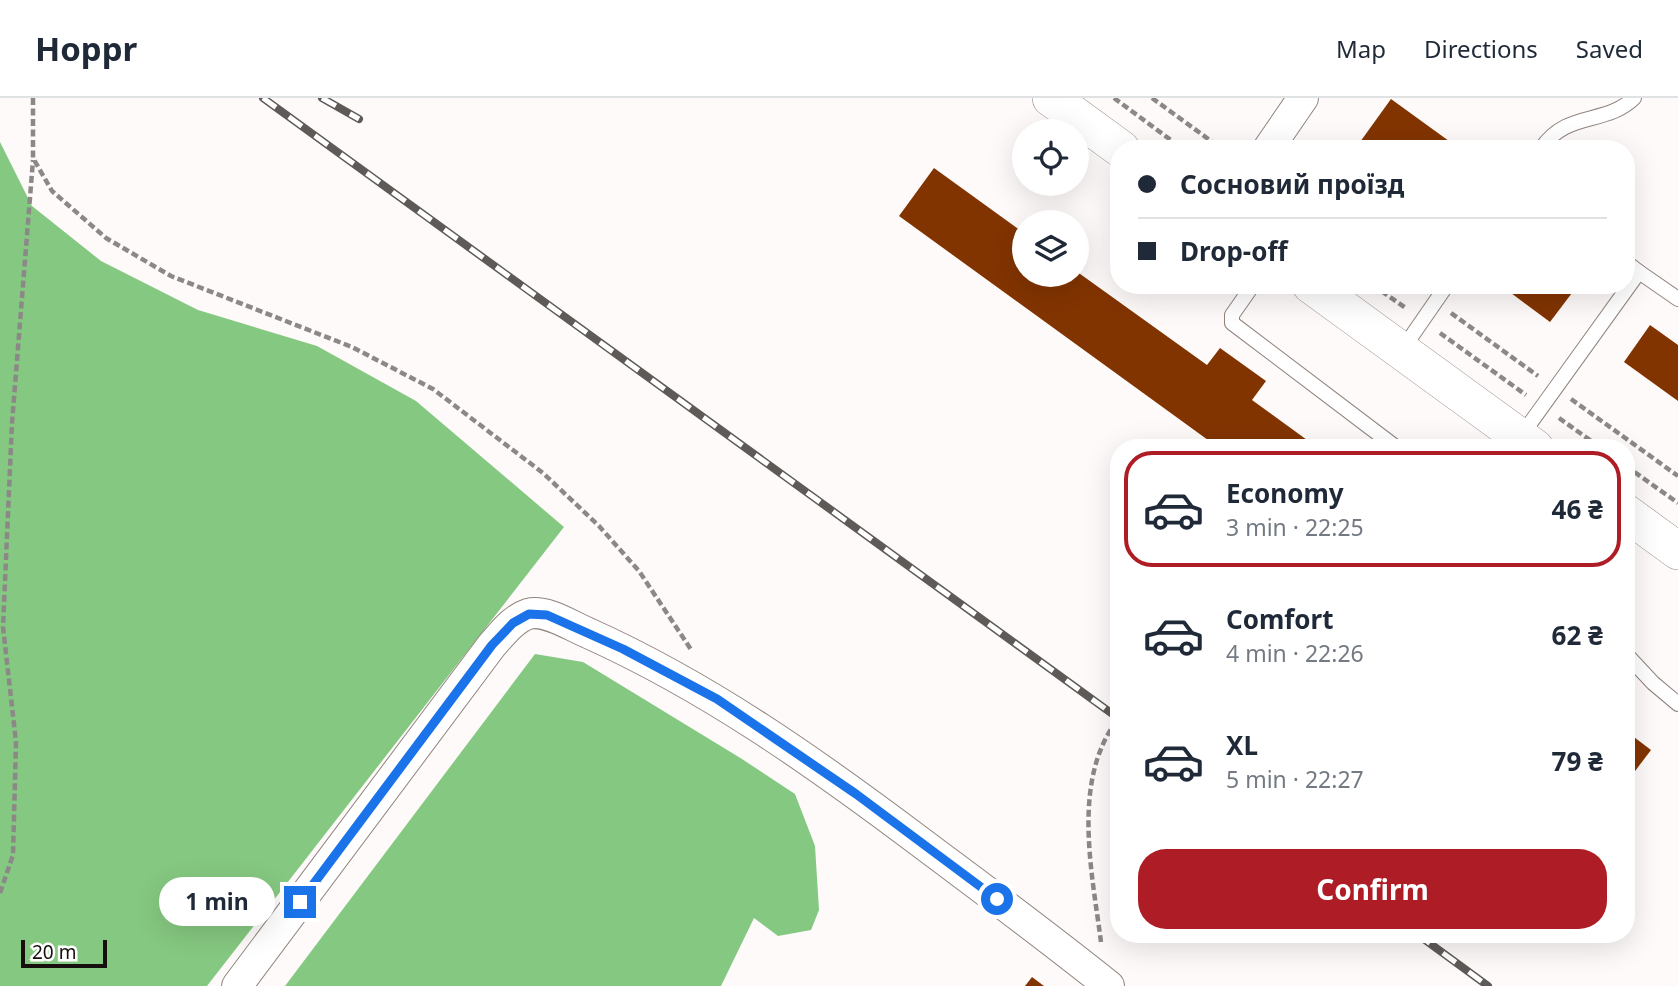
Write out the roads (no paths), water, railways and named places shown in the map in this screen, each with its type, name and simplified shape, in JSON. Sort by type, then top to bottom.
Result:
[{"type":"street","points":[[1051,98],[1110,141]]},
{"type":"street","points":[[1274,140],[1303,98]]},
{"type":"street","points":[[1323,294],[1523,439]]},
{"type":"street","points":[[1635,520],[1678,551]]},
{"type":"street","points":[[237,986],[492,645],[513,623],[529,614],[547,615],[623,649],[717,699],[856,794],[1108,985]]},
{"type":"lane","points":[[1547,140],[1560,128],[1619,110],[1634,98]]},
{"type":"lane","points":[[1635,269],[1678,299]]},
{"type":"lane","points":[[1635,278],[1639,272]]},
{"type":"lane","points":[[1247,294],[1232,315],[1232,323],[1385,439]]},
{"type":"lane","points":[[1402,351],[1441,294]]},
{"type":"lane","points":[[1530,439],[1543,407],[1623,294]]},
{"type":"lane","points":[[1635,664],[1678,704]]},
{"type":"railway","points":[[263,98],[1110,712]]},
{"type":"railway","points":[[322,98],[359,119]]},
{"type":"railway","points":[[1429,943],[1488,986]]}]
